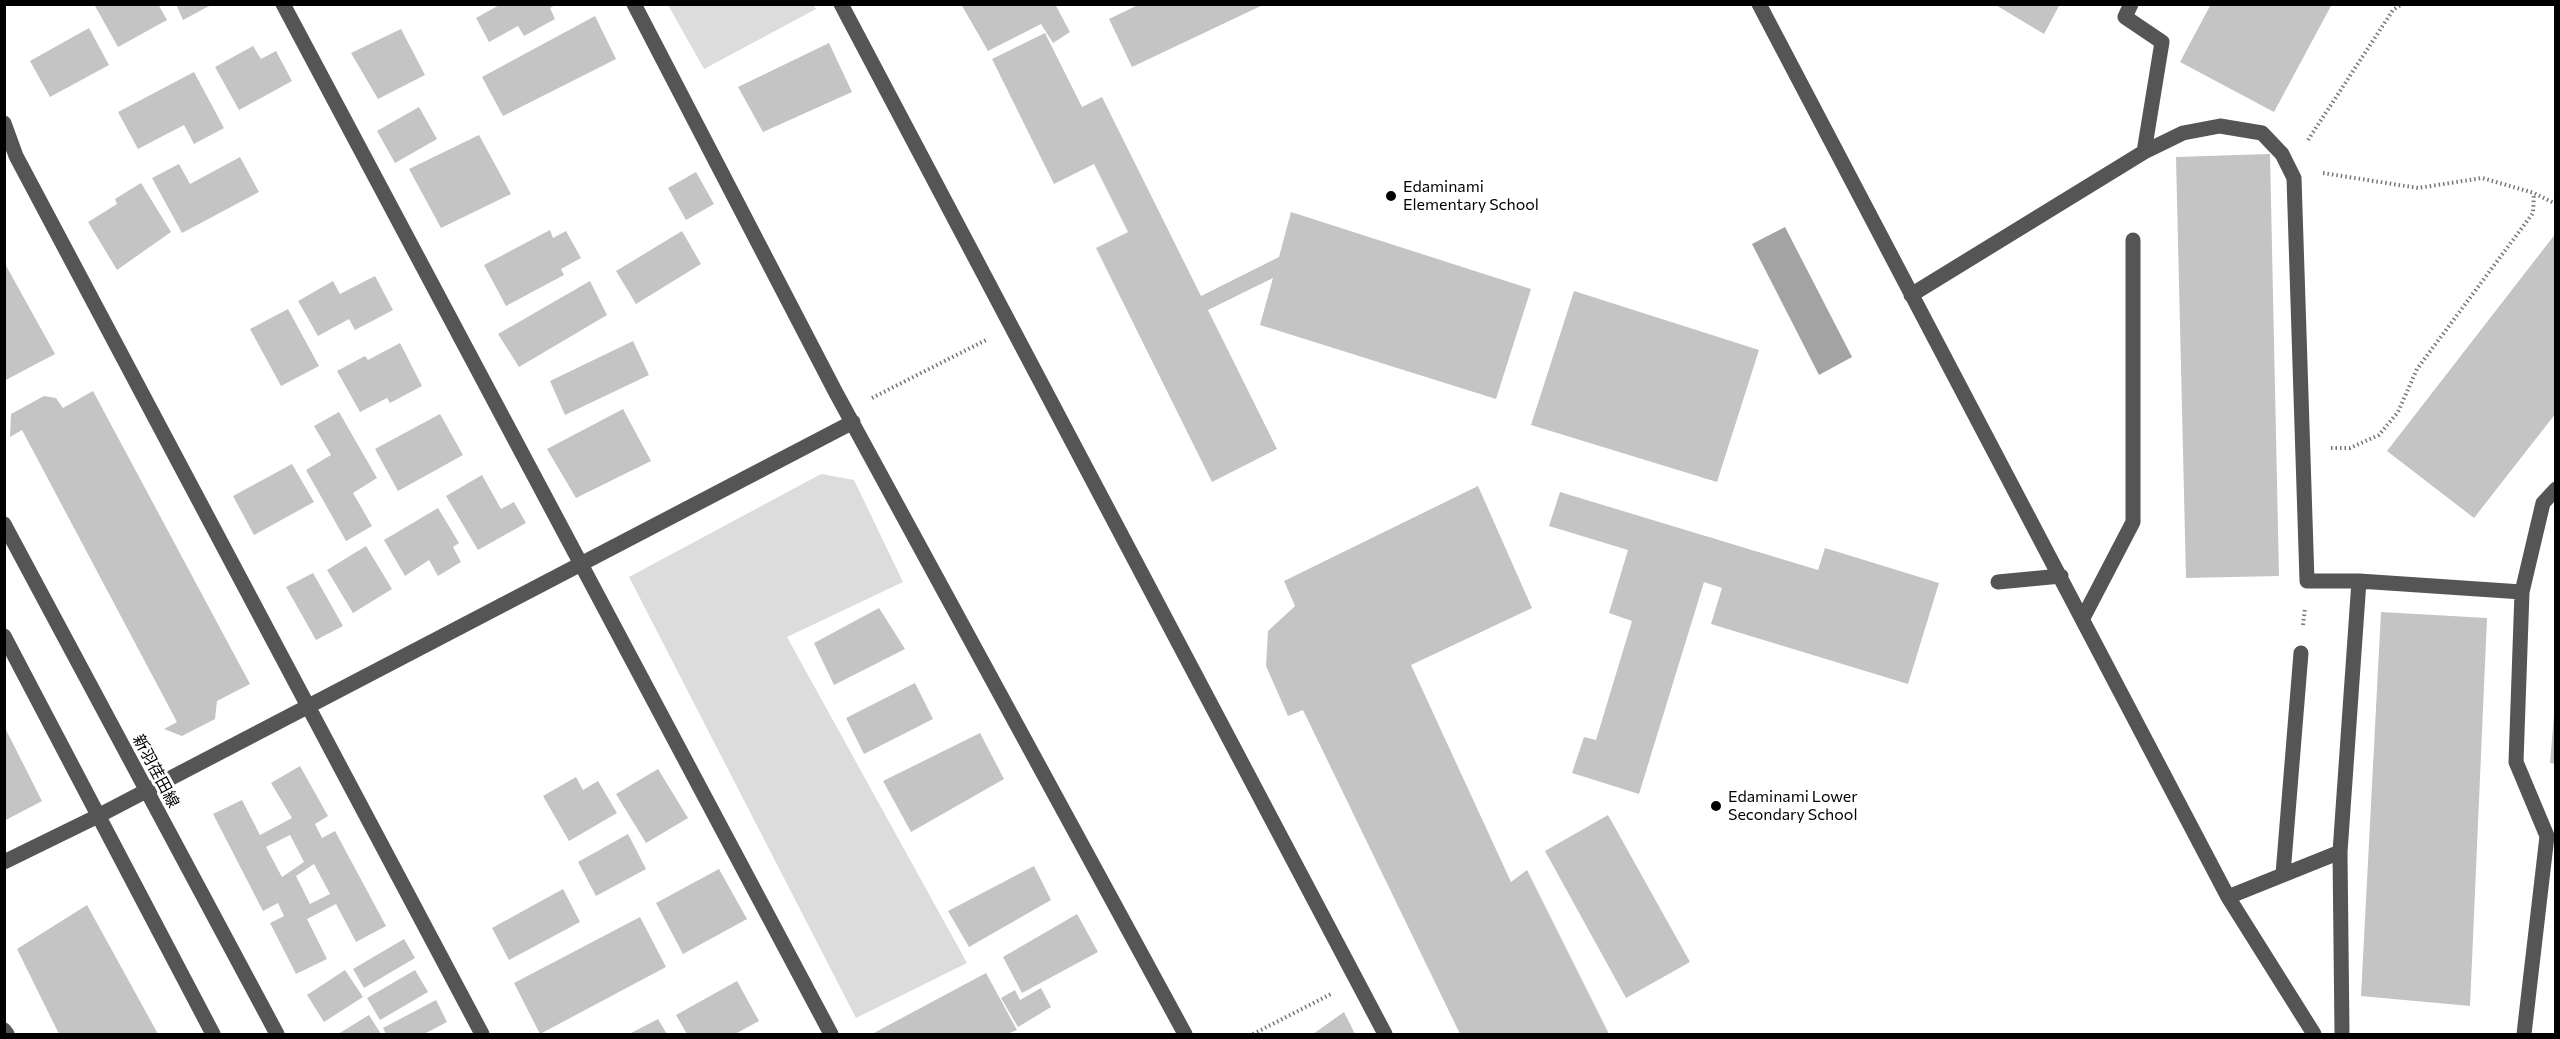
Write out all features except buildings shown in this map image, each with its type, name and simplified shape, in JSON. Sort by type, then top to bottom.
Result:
[{"type":"street","points":[[283,4],[831,1035]]},
{"type":"street","points":[[634,4],[850,416],[1185,1035]]},
{"type":"street","points":[[841,4],[1013,326],[1385,1035]]},
{"type":"street","points":[[1759,4],[2228,897],[2314,1035]]},
{"type":"street","points":[[2132,4],[2125,17],[2162,42],[2144,152]]},
{"type":"street","points":[[4,123],[16,156],[310,706],[482,1035]]},
{"type":"street","points":[[1911,295],[2144,152],[2183,133],[2220,126],[2262,133],[2282,154],[2294,178],[2307,581],[2359,581],[2522,592]]},
{"type":"street","points":[[2083,618],[2133,522],[2133,240]]},
{"type":"street","points":[[4,862],[310,706],[850,416]]},
{"type":"street","points":[[2524,1035],[2547,836],[2516,762],[2522,592],[2543,503],[2556,489]]},
{"type":"street","name":"新羽荏田線","points":[[4,524],[277,1035]]},
{"type":"street","points":[[1998,582],[2061,576]]},
{"type":"street","points":[[2342,1035],[2340,852],[2359,581]]},
{"type":"street","points":[[4,636],[213,1035]]},
{"type":"street","points":[[2283,874],[2301,653]]},
{"type":"street","points":[[2228,897],[2340,852]]},
{"type":"street","points":[[4,1030],[7,1035]]},
{"type":"path","points":[[2402,4],[2393,10],[2289,168],[2418,188],[2482,178],[2534,193],[2556,204]]},
{"type":"path","points":[[2303,448],[2350,448],[2379,435],[2398,412],[2417,369],[2533,213],[2534,193]]},
{"type":"path","points":[[850,416],[1013,326]]},
{"type":"path","points":[[2301,653],[2307,581]]},
{"type":"path","points":[[1253,1035],[1357,981]]},
{"type":"shaded area","points":[[813,4],[816,9],[704,69],[668,5]]},
{"type":"shaded area","points":[[1785,227],[1852,357],[1819,375],[1752,244]]},
{"type":"shaded area","points":[[821,474],[854,480],[903,582],[787,637],[967,963],[856,1018],[629,577]]},
{"type":"place","name":"Edaminami Elementary School","points":[[1391,196]]},
{"type":"place","name":"Edaminami Lower Secondary School","points":[[1716,806]]}]
